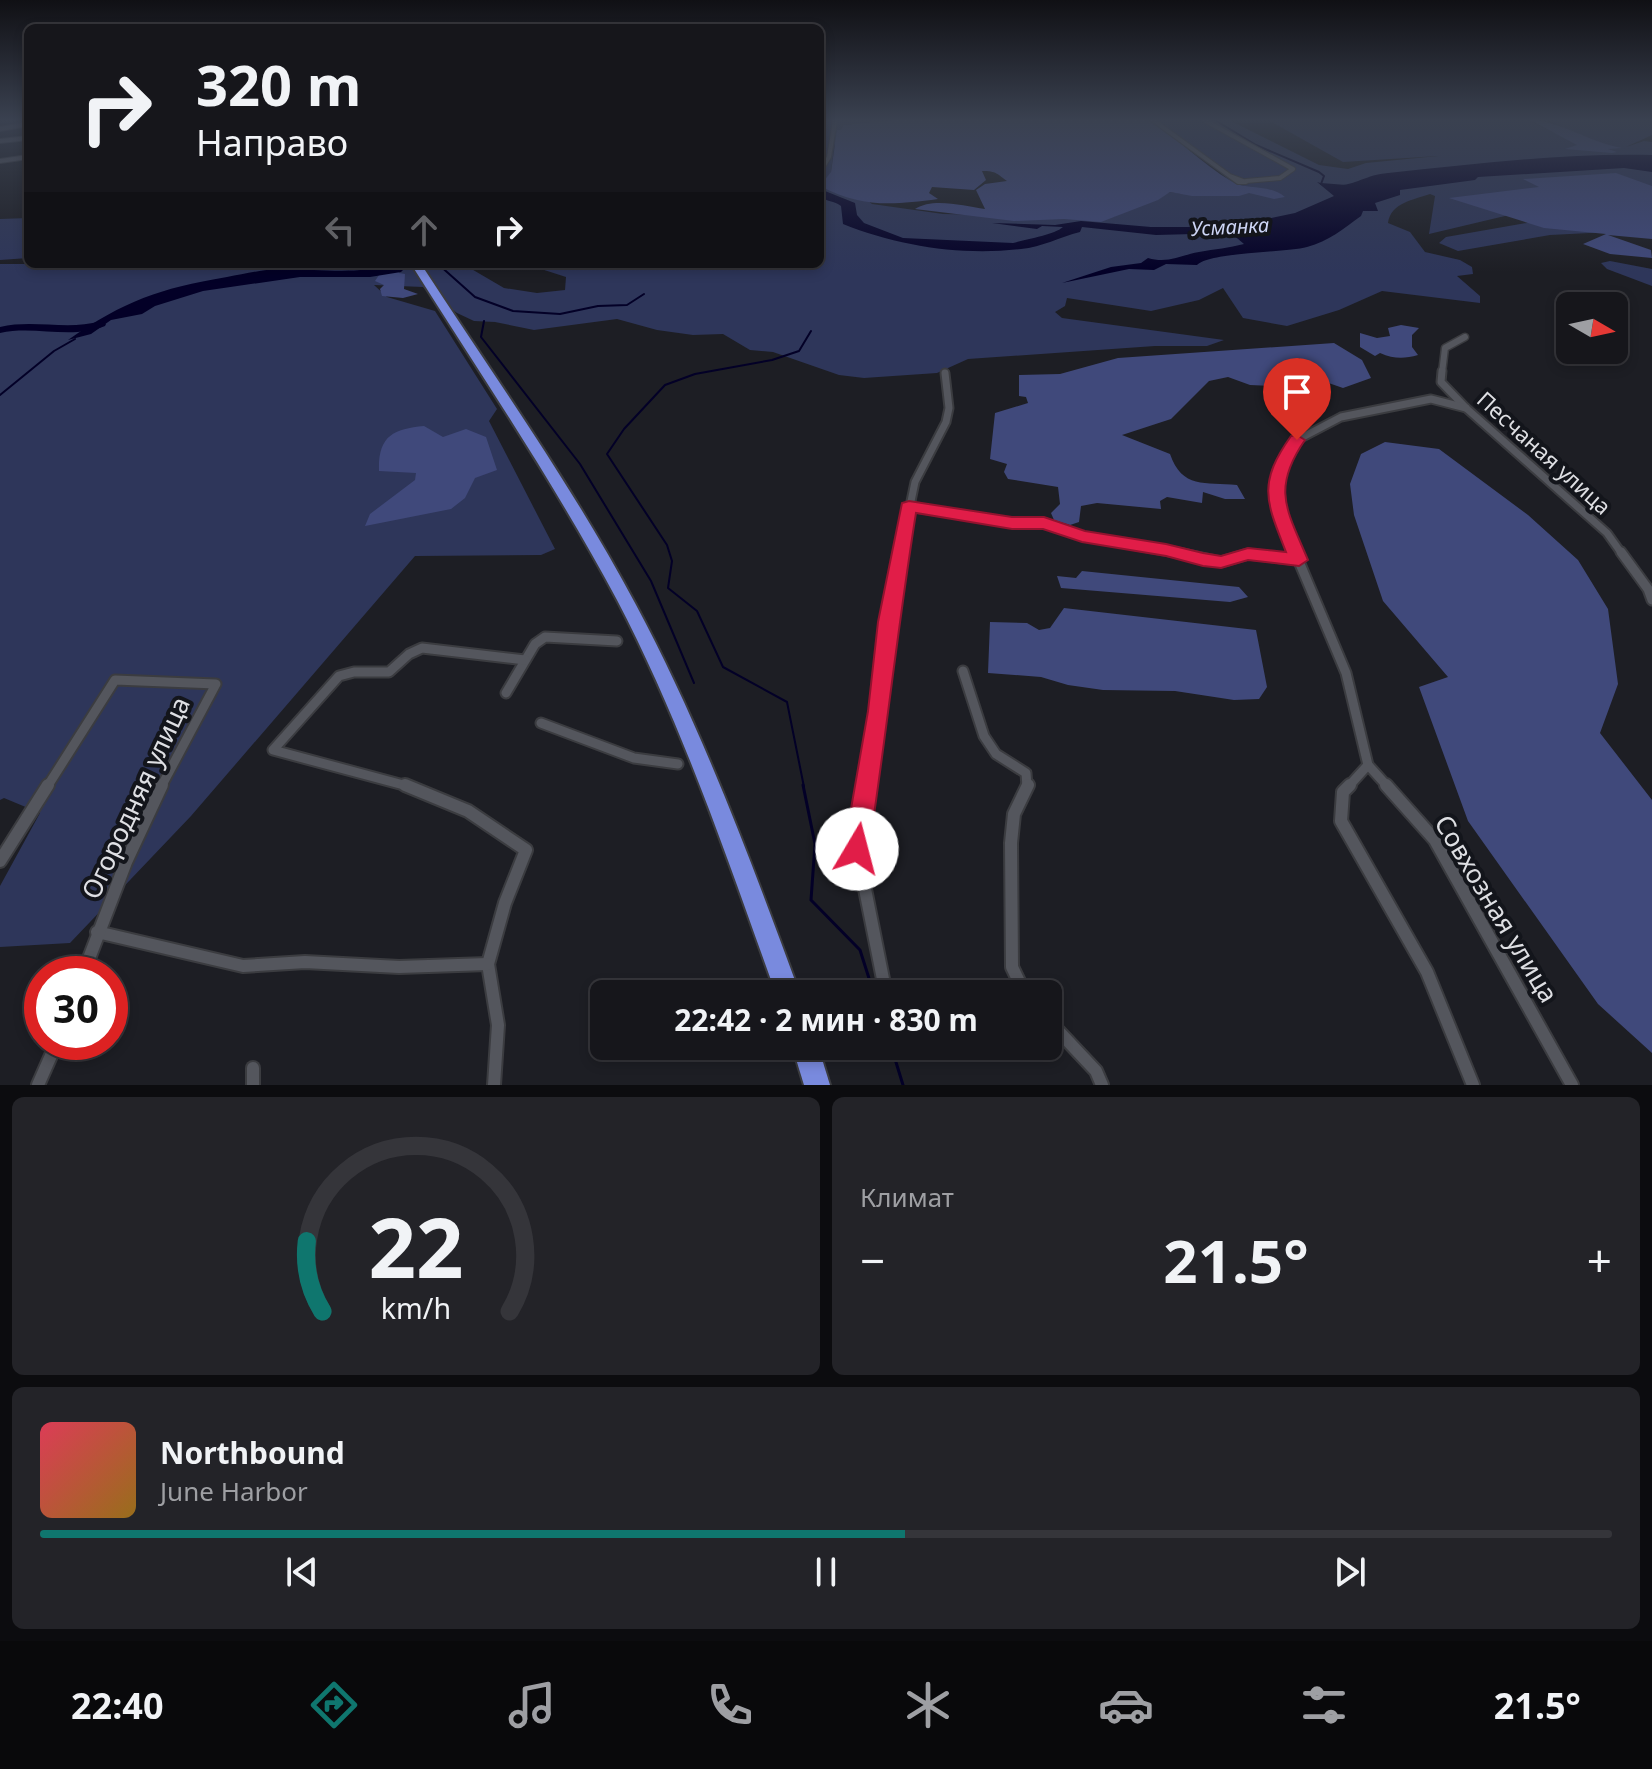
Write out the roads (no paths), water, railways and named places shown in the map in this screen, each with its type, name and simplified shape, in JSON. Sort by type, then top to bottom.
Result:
[{"type":"highway","points":[[419,268],[605,562],[675,701],[731,838],[783,980]]},
{"type":"highway","points":[[809,1060],[817,1085]]},
{"type":"street","points":[[1223,171],[1238,182],[1280,178],[1291,171]]},
{"type":"street","points":[[1431,399],[1441,382],[1445,348],[1465,337]]},
{"type":"street","points":[[883,980],[857,849],[879,711],[888,622],[909,507],[915,482],[946,422],[949,408],[945,373]]},
{"type":"street","name":"Песчаная улица","points":[[1441,382],[1466,408],[1607,533],[1648,589],[1652,600]]},
{"type":"street","name":"Совхозная улица","points":[[1466,408],[1431,399],[1341,417],[1297,440],[1281,462],[1275,489],[1280,515],[1346,673],[1368,765],[1435,840],[1572,1085]]},
{"type":"street","points":[[909,507],[1012,523],[1044,523],[1082,536],[1166,550],[1203,560],[1221,562],[1248,554],[1299,560]]},
{"type":"street","points":[[506,693],[535,644],[545,637],[617,641]]},
{"type":"street","points":[[494,1085],[498,1025],[488,964],[505,903],[526,850],[499,827],[438,794],[273,750],[332,682],[346,673],[389,672],[409,654],[422,648],[525,660]]},
{"type":"street","points":[[963,671],[984,736],[996,754],[1026,773],[1028,785],[1014,814],[1011,843],[1012,967],[1018,980]]},
{"type":"street","name":"Огородняя улица","points":[[0,861],[115,680],[216,684],[171,764],[89,956]]},
{"type":"street","points":[[541,723],[634,758],[678,764]]},
{"type":"street","points":[[1368,765],[1343,792],[1341,821],[1427,972],[1473,1085]]},
{"type":"street","points":[[97,932],[243,966],[305,962],[399,967],[488,964]]},
{"type":"street","points":[[1062,1035],[1096,1071],[1102,1085]]},
{"type":"street","points":[[38,1085],[49,1060]]},
{"type":"street","points":[[253,1068],[253,1085]]},
{"type":"water","points":[[1581,171],[1478,177],[1475,180],[1400,190],[1400,195],[1375,203],[1378,211],[1363,211],[1361,216],[1336,234],[1307,247],[1231,255],[1197,265],[1166,264],[1154,270],[1129,269],[1062,283],[1111,267],[1141,263],[1148,258],[1168,260],[1244,244],[1231,233],[1156,235],[1082,227],[1080,232],[1021,249],[953,250],[886,238],[843,224],[841,206],[824,199],[824,191],[855,203],[857,215],[864,223],[903,238],[1013,243],[1047,235],[1063,227],[1042,226],[1037,229],[992,223],[1055,225],[1081,221],[1188,227],[1257,221],[1295,213],[1334,196],[1317,182],[1346,185],[1388,173]]},
{"type":"water","points":[[405,268],[401,272],[370,277],[300,277],[203,291],[155,306],[142,314],[111,320],[91,334],[68,340],[126,306],[181,286],[268,270]]},
{"type":"waterway","points":[[1316,171],[1324,176],[1321,184],[1346,186]]},
{"type":"waterway","points":[[442,268],[475,297],[513,311],[560,314],[598,306],[627,305],[644,294]]},
{"type":"waterway","points":[[484,321],[481,337],[580,464],[651,581],[694,683]]},
{"type":"waterway","name":"Усманка","points":[[0,330],[26,326],[80,329],[101,324]]},
{"type":"waterway","points":[[804,787],[787,702],[723,667],[697,611],[668,588],[672,561],[667,545],[607,454],[624,429],[665,385],[695,374],[772,360],[799,351],[811,331]]},
{"type":"waterway","points":[[0,395],[54,351],[75,339]]},
{"type":"waterway","points":[[803,785],[815,844],[811,900],[860,950],[870,980]]},
{"type":"waterway","points":[[895,1060],[903,1085]]}]
